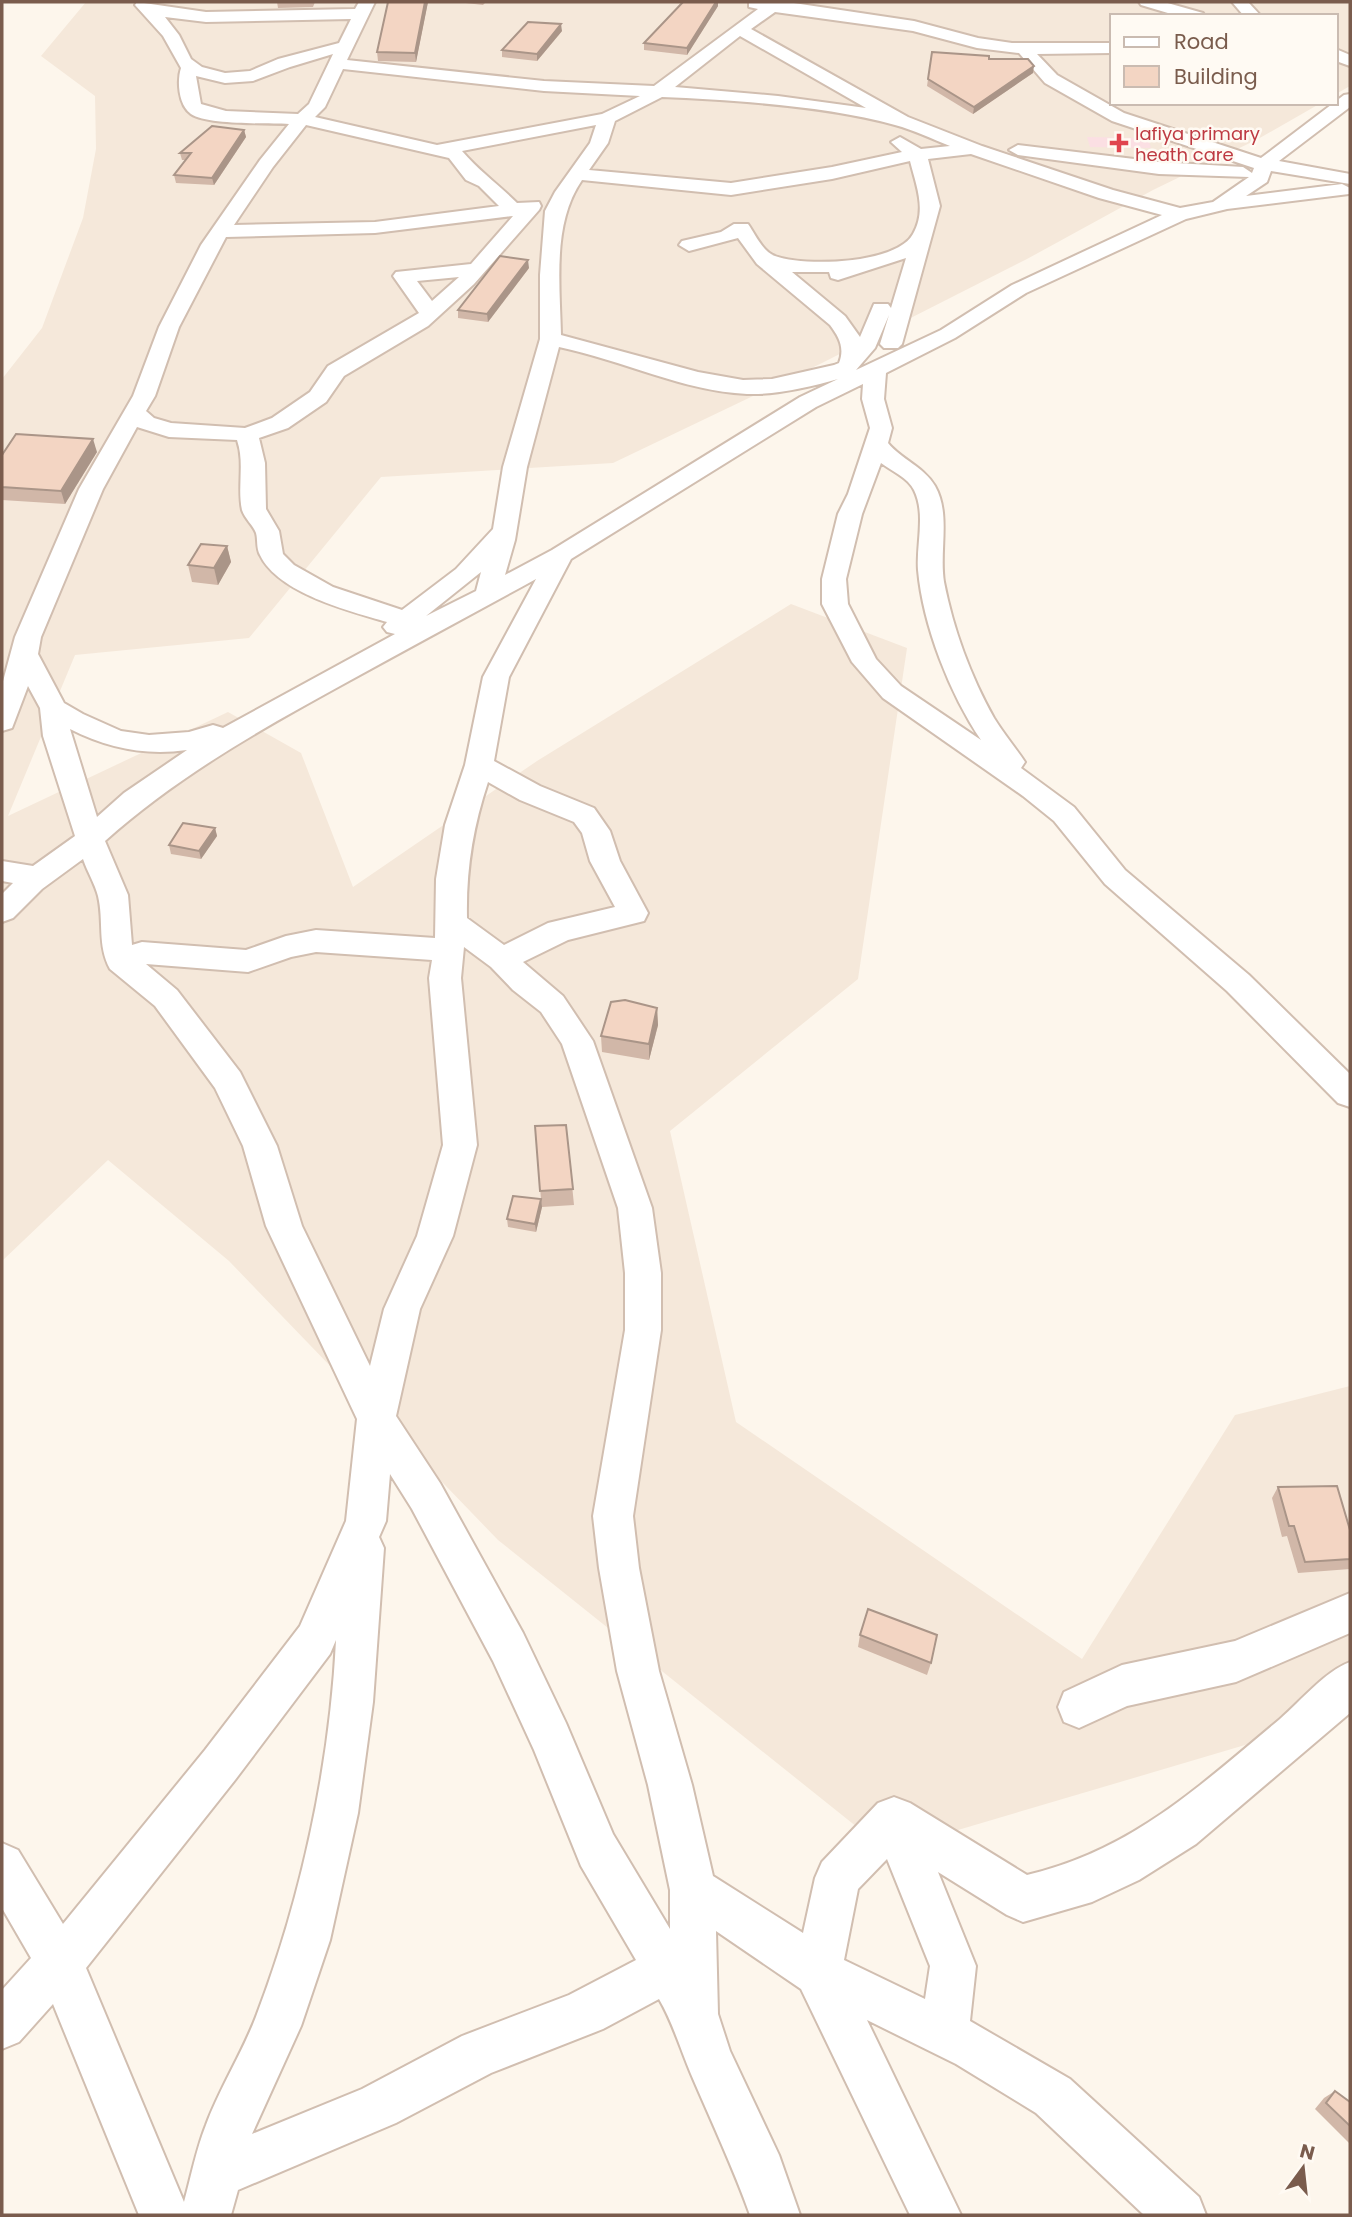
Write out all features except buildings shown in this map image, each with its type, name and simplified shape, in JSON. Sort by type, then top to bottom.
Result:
[{"type":"street","points":[[741,2],[914,26],[977,43],[1024,49],[1110,48]]},
{"type":"street","points":[[1147,2],[1189,14]]},
{"type":"street","points":[[2,722],[25,655],[28,636],[91,489],[144,396],[169,327],[219,231],[266,164],[302,119],[316,107],[365,8],[206,18],[161,12],[142,4]]},
{"type":"street","points":[[142,4],[172,35],[176,47],[190,67],[204,74],[236,79],[253,76],[284,63],[342,55],[531,85],[778,100],[856,111],[902,121]]},
{"type":"street","points":[[437,150],[607,118],[659,91],[675,76],[775,5]]},
{"type":"street","points":[[741,30],[902,121],[971,148],[1106,194],[1180,214]]},
{"type":"street","points":[[1024,49],[1051,79],[1118,117],[1263,169]]},
{"type":"street","points":[[190,67],[186,80],[193,106],[198,111],[226,116],[302,119],[454,154],[472,176],[522,208]]},
{"type":"street","points":[[1219,206],[1260,178],[1263,169],[1350,99]]},
{"type":"street","points":[[1309,130],[1328,105]]},
{"type":"street","points":[[856,111],[881,121],[903,145],[918,155],[930,206],[921,239],[869,366]]},
{"type":"street","points":[[487,596],[506,521],[515,467],[551,339],[552,238],[555,211],[564,192],[599,143],[607,118]]},
{"type":"street","points":[[577,173],[732,189],[971,148],[1062,154],[1158,168],[1263,169],[1350,179]]},
{"type":"street","points":[[2,911],[38,877],[90,839],[143,793],[193,758],[346,670],[561,555],[869,366],[948,334],[1019,289],[1180,214],[1284,195],[1350,189]]},
{"type":"street","points":[[219,231],[368,229],[456,221],[522,208],[564,192]]},
{"type":"street","points":[[135,413],[146,423],[169,430],[234,432],[247,435],[280,422],[317,397],[336,371],[377,345],[408,331],[430,313],[477,269],[522,208]]},
{"type":"street","points":[[681,244],[729,236],[741,228],[746,241],[843,327],[853,352],[869,366]]},
{"type":"street","points":[[791,283],[830,277],[896,256],[921,239]]},
{"type":"street","points":[[767,261],[798,267],[858,266]]},
{"type":"street","points":[[430,313],[403,275],[477,269]]},
{"type":"street","points":[[881,308],[876,326],[864,348],[881,428],[860,494],[850,514],[834,579],[835,604],[865,662],[885,685],[1065,814],[1115,877],[1238,983],[1350,1094]]},
{"type":"street","points":[[551,339],[597,348],[654,366],[746,387],[825,376],[869,366]]},
{"type":"street","points":[[247,435],[254,451],[254,512],[268,535],[271,554],[278,563],[322,593],[434,625]]},
{"type":"street","points":[[877,444],[892,461],[923,487],[929,502],[932,538],[930,567],[937,611],[967,694],[986,730],[1033,789]]},
{"type":"street","points":[[346,670],[467,572],[492,546],[506,521]]},
{"type":"street","points":[[211,2195],[229,2128],[277,2026],[307,1940],[330,1838],[352,1702],[376,1419],[402,1309],[435,1236],[460,1145],[446,978],[451,936],[451,879],[459,825],[479,765],[496,677],[561,555]]},
{"type":"street","points":[[25,655],[53,708],[57,736],[90,839],[113,895],[115,936],[121,961],[166,998],[228,1081],[260,1146],[284,1226],[376,1419],[426,1496],[508,1647],[551,1738],[597,1850],[694,2014],[709,2059],[754,2155],[775,2215]]},
{"type":"street","points":[[53,708],[81,725],[118,740],[153,746],[176,745],[258,719]]},
{"type":"street","points":[[479,765],[530,793],[584,815],[596,831],[605,861],[633,913],[559,932],[502,959]]},
{"type":"street","points":[[2,871],[38,877]]},
{"type":"street","points":[[121,961],[142,953],[248,961],[286,947],[316,941],[451,936],[502,959],[524,982],[552,1004],[577,1041],[635,1208],[643,1273],[643,1330],[628,1416],[622,1471],[612,1516],[638,1671],[670,1785],[692,1890],[694,2014]]},
{"type":"street","points":[[2,2025],[88,1931],[220,1766],[315,1640],[366,1521]]},
{"type":"street","points":[[1079,1707],[1122,1686],[1236,1661],[1350,1613]]},
{"type":"street","points":[[894,1819],[1023,1899],[1053,1894],[1078,1886],[1146,1854],[1242,1779],[1332,1702],[1350,1683]]},
{"type":"street","points":[[894,1819],[838,1878],[818,1972],[936,2215]]},
{"type":"street","points":[[894,1819],[953,1966],[945,2034]]},
{"type":"street","points":[[2,1867],[60,1962],[164,2215]]},
{"type":"street","points":[[692,1890],[764,1934],[818,1972],[973,2047],[1053,2096],[1181,2215]]},
{"type":"street","points":[[211,2195],[479,2053],[586,2012],[667,1969]]},
{"type":"shaded area","points":[[86,2],[1350,2],[1350,86],[1338,93],[1338,14],[1110,14],[1110,105],[1318,105],[1258,139],[1153,190],[1027,259],[822,363],[613,463],[381,477],[249,638],[75,655],[8,816],[228,712],[301,753],[353,887],[537,761],[791,604],[907,648],[858,979],[670,1131],[736,1422],[1082,1659],[1235,1415],[1350,1386],[1350,1714],[887,1851],[498,1540],[229,1261],[108,1160],[2,1261],[2,379],[42,328],[83,218],[96,149],[95,96],[41,56]]},
{"type":"shaded area","points":[[1087,137],[1148,138],[1151,148],[1090,147]]},
{"type":"place","name":"lafiya primary heath care","points":[[1119,143]]}]
